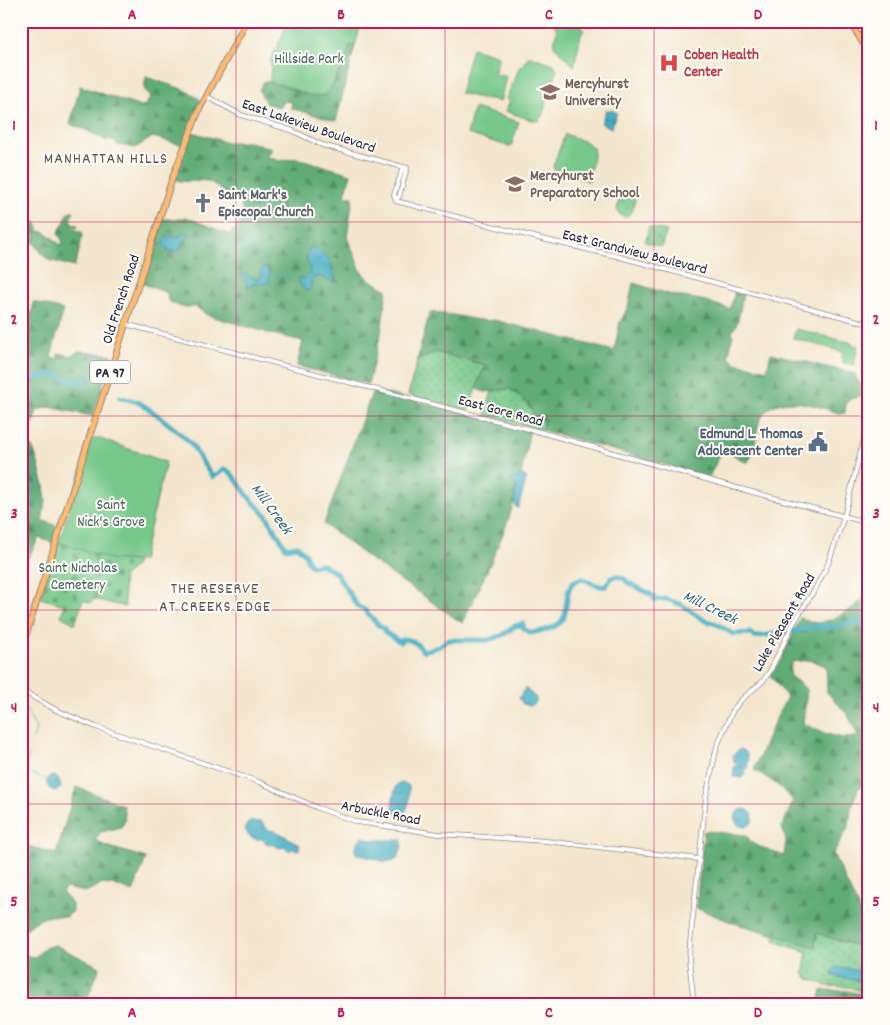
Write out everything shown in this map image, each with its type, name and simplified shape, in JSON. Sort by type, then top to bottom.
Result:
[{"type":"main road","name":"Old French Road","points":[[21,651],[173,176],[206,96],[247,21]]},
{"type":"main road","points":[[850,21],[869,52]]},
{"type":"street","name":"East Lakeview Boulevard","points":[[206,96],[241,115],[288,129],[318,143],[405,168],[394,195],[396,200]]},
{"type":"street","name":"East Grandview Boulevard","points":[[396,200],[542,239],[603,252],[869,324]]},
{"type":"street","name":"East Gore Road","points":[[125,324],[514,425],[869,523]]},
{"type":"street","name":"Lake Pleasant Road","points":[[694,1004],[689,956],[706,797],[719,738],[732,710],[768,674],[788,634],[824,574],[844,517],[869,418]]},
{"type":"street","name":"Arbuckle Road","points":[[21,690],[56,710],[96,727],[259,782],[318,808],[357,822],[439,834],[546,841],[699,859]]},
{"type":"green space","name":"Hillside Park","points":[[289,21],[362,21],[355,46],[350,45],[345,63],[332,86],[323,95],[309,95],[280,84],[270,83],[271,59]]},
{"type":"green space","points":[[553,21],[580,21],[584,30],[581,35],[574,66],[554,46],[557,30]]},
{"type":"green space","points":[[350,45],[355,46],[336,121],[291,108],[292,102],[283,101],[281,107],[266,104],[259,90],[264,81],[280,84],[300,93],[318,96],[325,92],[339,74]]},
{"type":"green space","points":[[472,48],[499,56],[494,75],[506,76],[500,102],[460,93]]},
{"type":"green space","points":[[530,56],[554,64],[557,71],[542,116],[539,120],[535,121],[505,111],[510,102],[506,99],[520,66]]},
{"type":"green space","points":[[146,77],[185,90],[201,100],[182,145],[153,137],[135,148],[118,145],[115,141],[109,139],[107,141],[70,124],[80,86],[141,107],[151,97],[144,89]]},
{"type":"green space","points":[[474,108],[519,122],[511,147],[467,134]]},
{"type":"green space","points":[[192,132],[226,142],[249,142],[272,148],[268,157],[280,161],[297,158],[351,174],[345,195],[353,197],[347,237],[361,271],[367,278],[387,290],[381,333],[368,384],[297,366],[303,341],[207,315],[196,307],[181,307],[168,301],[167,293],[141,283],[161,218],[175,220],[186,217],[228,234],[237,227],[242,219],[243,214],[238,198],[234,199],[207,181],[182,181],[174,179]]},
{"type":"green space","points":[[565,134],[588,143],[594,149],[589,181],[555,171],[553,166]]},
{"type":"green space","points":[[625,193],[632,195],[635,200],[632,212],[626,217],[620,215],[617,210],[619,199]]},
{"type":"green space","points":[[72,210],[74,212],[70,219],[72,223],[78,225],[77,228],[73,226],[72,228],[83,233],[74,267],[49,260],[34,243],[21,235],[21,230],[26,229],[28,225],[35,221],[39,227],[38,231],[45,232],[61,245],[63,242],[58,233],[68,213]]},
{"type":"green space","points":[[649,227],[667,231],[661,247],[645,242]]},
{"type":"green space","points":[[633,283],[730,309],[735,292],[743,294],[738,319],[732,332],[728,357],[736,363],[767,370],[771,353],[855,374],[859,383],[866,384],[866,395],[846,401],[845,413],[790,402],[779,404],[769,409],[762,417],[757,431],[754,451],[747,463],[723,449],[709,477],[542,430],[544,421],[536,417],[525,401],[511,389],[485,392],[476,389],[485,365],[436,352],[417,361],[429,314],[432,312],[478,320],[494,320],[614,351],[620,322],[628,307]]},
{"type":"green space","points":[[33,302],[63,310],[51,357],[57,359],[59,353],[71,356],[79,351],[112,355],[93,416],[49,407],[37,410],[29,439],[37,459],[44,486],[46,501],[42,520],[59,527],[54,543],[39,538],[21,571],[21,521],[26,507],[21,493],[21,331],[33,308]]},
{"type":"green space","points":[[796,329],[858,346],[854,365],[841,362],[843,352],[793,338]]},
{"type":"green space","points":[[436,352],[485,365],[468,411],[408,395],[417,361]]},
{"type":"green space","points":[[510,389],[525,401],[536,417],[544,421],[542,430],[485,415],[492,391]]},
{"type":"green space","points":[[373,390],[530,430],[521,474],[516,480],[516,492],[505,529],[462,623],[370,559],[324,524]]},
{"type":"green space","name":"Saint Nick's Grove","points":[[98,438],[166,462],[142,561],[110,559],[59,542],[91,439]]},
{"type":"green space","name":"Saint Nicholas Cemetery","points":[[59,542],[110,559],[136,561],[136,565],[123,578],[125,607],[94,599],[91,603],[83,600],[75,624],[61,616],[64,605],[40,598]]},
{"type":"green space","points":[[869,577],[869,781],[858,789],[851,809],[849,826],[833,854],[869,930],[869,940],[856,945],[817,933],[815,947],[731,922],[696,908],[704,831],[746,835],[753,844],[784,856],[786,840],[782,827],[793,801],[765,776],[754,770],[787,697],[770,675],[781,660],[800,618],[816,623],[842,614],[861,601],[865,594]],"holes":[[[810,660],[826,666],[827,692],[848,715],[858,736],[837,737],[803,723],[807,691],[790,676],[791,662]]]},
{"type":"green space","points":[[76,787],[123,805],[125,821],[121,827],[101,832],[95,839],[103,845],[146,858],[133,892],[117,886],[102,884],[85,892],[66,888],[62,892],[72,904],[72,912],[66,917],[52,916],[41,919],[26,929],[21,936],[21,844],[56,854]]},
{"type":"green space","points":[[817,933],[856,945],[869,940],[869,994],[849,987],[824,986],[824,984],[808,979],[803,973],[806,968],[804,967],[807,952],[774,941],[776,935],[814,946]]},
{"type":"green space","points":[[55,945],[100,967],[85,1004],[21,1004],[21,948],[28,956],[35,957],[45,948]]},
{"type":"green space","points":[[822,990],[848,991],[869,996],[869,1004],[834,1004],[820,999]]},
{"type":"water","points":[[606,110],[612,110],[617,113],[611,128],[601,123]]},
{"type":"water","points":[[182,233],[188,234],[185,242],[181,243],[181,249],[170,253],[167,252],[168,250],[162,244],[167,236],[180,237]]},
{"type":"water","points":[[313,246],[330,260],[335,279],[334,282],[318,276],[310,283],[311,287],[308,291],[301,286],[299,277],[304,279],[308,275],[310,268],[306,260],[309,248]]},
{"type":"water","points":[[264,267],[270,272],[269,283],[247,286],[246,280],[241,275],[242,273],[258,280],[263,275],[261,270]]},
{"type":"water","points":[[521,474],[527,478],[518,508],[514,501],[517,486],[511,481],[511,478],[516,479]]},
{"type":"water","points":[[525,688],[536,698],[536,702],[530,706],[523,704],[519,698]]},
{"type":"water","points":[[740,749],[745,751],[748,761],[742,778],[733,777],[734,766],[739,765],[734,762],[733,755]]},
{"type":"water","points":[[55,776],[61,786],[60,789],[55,791],[49,788],[46,783],[49,777]]},
{"type":"water","points":[[401,783],[409,787],[409,802],[406,811],[392,813],[396,786]]},
{"type":"water","points":[[740,809],[748,809],[753,814],[751,825],[740,827],[735,822],[735,814]]},
{"type":"water","points":[[249,821],[262,822],[268,830],[281,833],[300,845],[299,850],[292,849],[289,851],[285,847],[279,848],[266,843],[263,839],[251,838],[245,828]]},
{"type":"water","points":[[363,837],[371,840],[402,840],[402,847],[397,859],[386,862],[357,854],[355,852],[357,842]]},
{"type":"water","points":[[836,967],[859,971],[863,974],[864,979],[860,981],[833,976],[832,972]]},
{"type":"waterway","points":[[188,234],[202,236],[221,248],[233,247],[260,250],[264,257],[265,268]]},
{"type":"waterway","points":[[270,277],[289,275],[299,278]]},
{"type":"waterway","name":"Mill Creek","points":[[21,367],[32,378],[55,374],[71,381],[87,382]]},
{"type":"waterway","points":[[21,384],[30,388],[27,395],[33,400],[21,415]]},
{"type":"waterway","name":"Mill Creek","points":[[120,397],[141,404],[180,434],[191,444],[213,477],[225,469],[231,473],[251,500],[266,515],[286,548],[297,546],[312,566],[321,564],[336,573],[358,607],[365,610],[385,632],[400,642],[403,639],[412,641],[423,651],[438,647],[448,640],[488,640],[503,635],[515,626],[523,624],[524,629],[531,633],[548,629],[557,625],[563,619],[569,590],[575,581],[584,579],[598,586],[606,586],[611,578],[616,576],[625,579],[627,582],[652,595],[655,600],[666,599],[682,605],[704,620],[717,624],[733,634],[750,633],[754,637],[817,627],[837,627],[853,621],[866,624],[869,622]]},
{"type":"waterway","points":[[21,431],[24,436],[25,447]]},
{"type":"waterway","points":[[21,522],[30,514],[32,508],[31,496],[34,486],[40,481],[28,451]]},
{"type":"waterway","points":[[21,533],[28,550],[21,555]]},
{"type":"waterway","points":[[21,701],[36,728],[33,739]]},
{"type":"waterway","points":[[29,755],[24,771],[47,780]]},
{"type":"place","name":"Coben Health Center","points":[[669,63]]},
{"type":"place","name":"Mercyhurst University","points":[[550,92]]},
{"type":"place","name":"Mercyhurst Preparatory School","points":[[515,184]]},
{"type":"place","name":"Saint Mark's Episcopal Church","points":[[203,203]]},
{"type":"place","name":"Edmund L. Thomas Adolescent Center","points":[[818,442]]},
{"type":"district","name":"MANHATTAN HILLS","points":[[106,157]]},
{"type":"district","name":"THE RESERVE AT CREEKS EDGE","points":[[215,596]]}]
